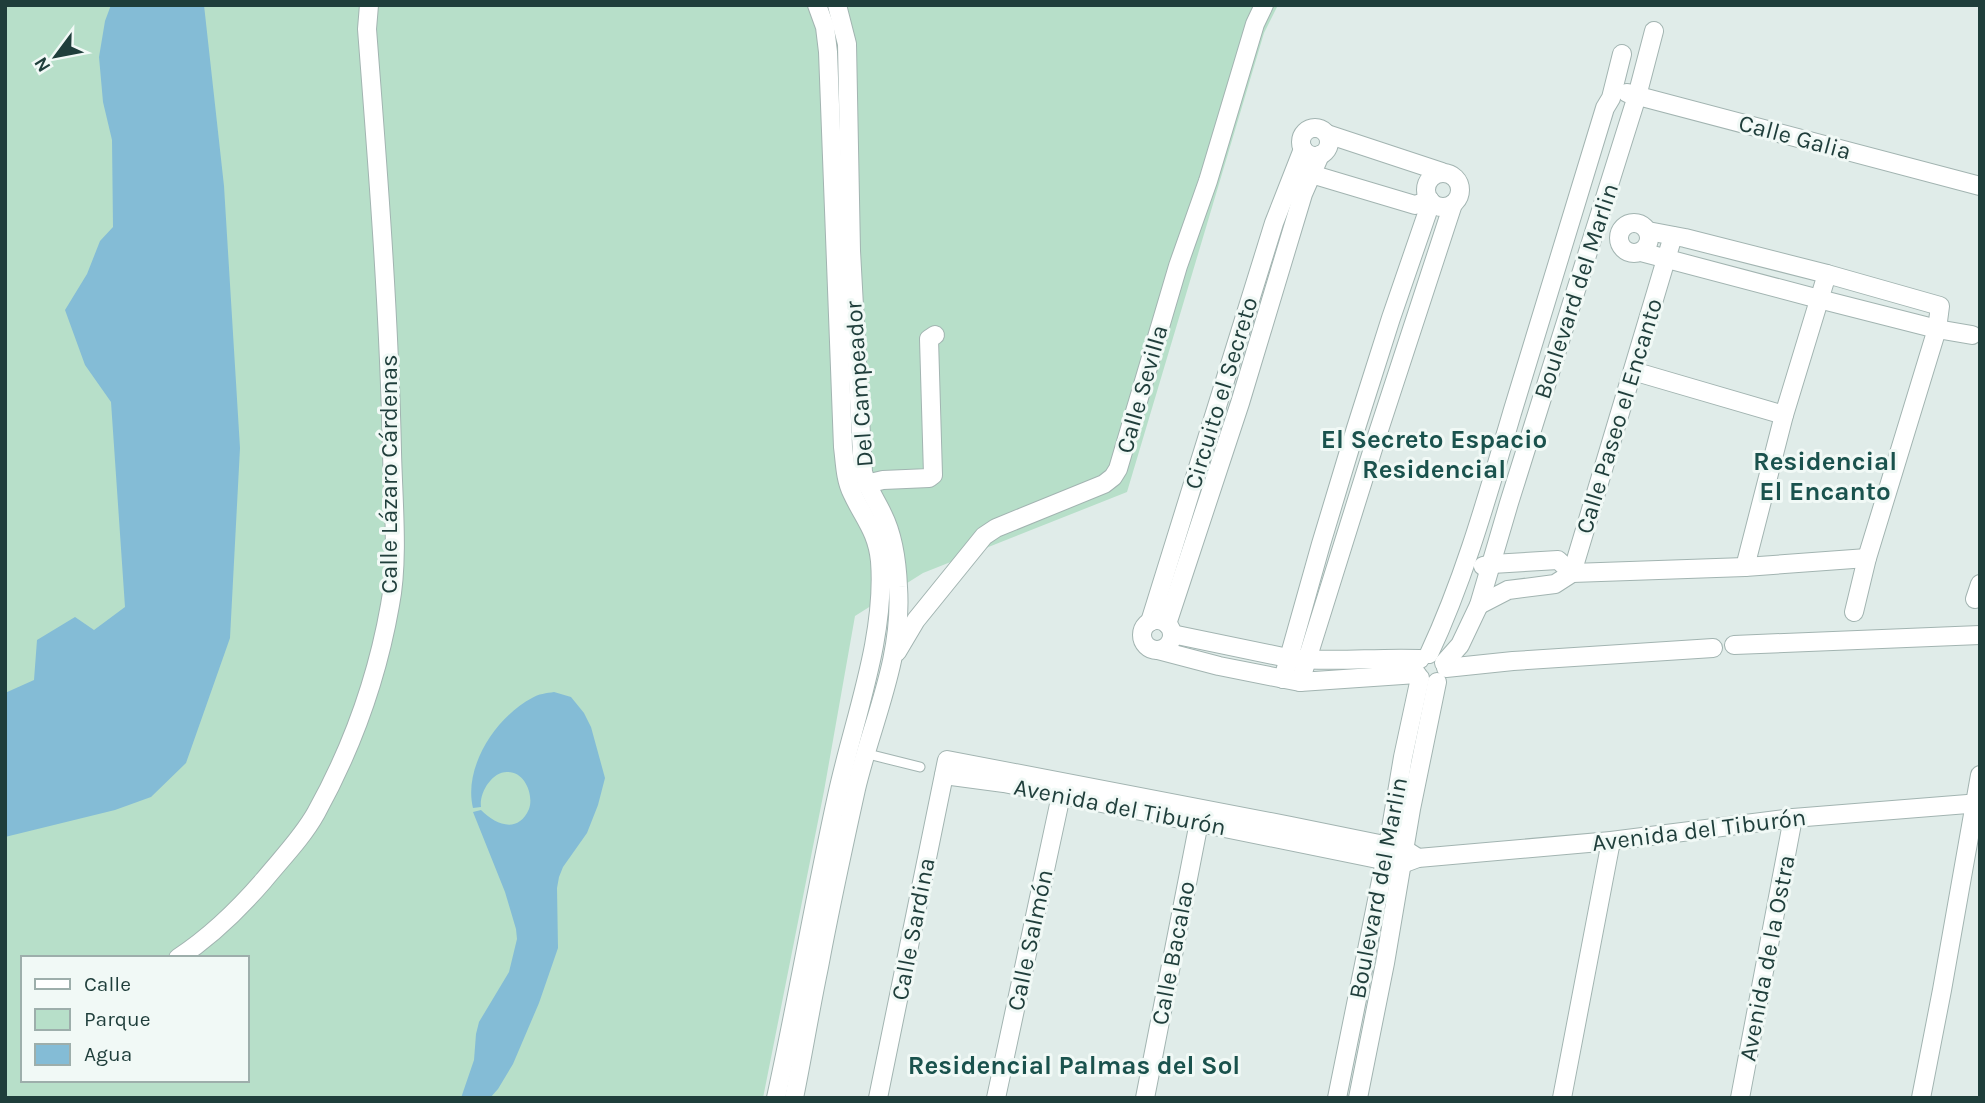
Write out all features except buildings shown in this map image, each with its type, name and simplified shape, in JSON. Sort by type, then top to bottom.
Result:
[{"type":"street","name":"Calle Lázaro Cárdenas","points":[[181,956],[243,904],[294,845],[315,814],[351,744],[370,691],[391,603],[394,537],[391,414],[385,259],[367,29],[369,5]]},
{"type":"street","name":"Del Campeador","points":[[817,5],[825,27],[838,106],[846,338],[841,420],[846,474],[850,491],[870,525],[880,560],[877,619],[856,751]]},
{"type":"street","name":"Del Campeador","points":[[837,5],[847,44],[838,106]]},
{"type":"street","name":"Calle Sevilla","points":[[908,618],[984,536],[996,528],[1104,484],[1118,469],[1174,278],[1208,181],[1255,24],[1264,5]]},
{"type":"street","name":"Boulevard del Marlin","points":[[1430,668],[1461,645],[1479,605],[1637,96],[1654,31]]},
{"type":"street","name":"Boulevard del Marlin","points":[[1358,1098],[1400,856],[1412,758],[1430,668],[1478,528],[1605,108],[1611,98],[1622,54]]},
{"type":"street","name":"Calle Galia","points":[[1611,98],[1625,92],[1980,186]]},
{"type":"street","points":[[1430,201],[1415,205],[1303,163],[1301,137],[1310,128],[1323,129],[1328,134],[1449,173],[1460,184],[1460,192],[1453,204],[1445,207],[1430,201],[1426,186],[1434,175],[1441,172]]},
{"type":"street","name":"Circuito el Secreto","points":[[1163,626],[1221,397],[1274,223],[1303,163],[1320,156],[1329,147],[1328,134]]},
{"type":"street","name":"Circuito el Secreto","points":[[1163,626],[1240,403],[1303,163]]},
{"type":"street","points":[[1292,681],[1356,428],[1430,201]]},
{"type":"street","points":[[1297,659],[1377,436],[1453,204]]},
{"type":"street","points":[[1570,222],[1595,232]]},
{"type":"street","points":[[1648,231],[1649,243],[1642,252],[1636,254],[1624,250],[1620,245],[1620,233],[1627,224],[1639,223],[1648,231],[1827,274],[1938,304],[1941,309],[1867,558],[1854,612]]},
{"type":"street","name":"Calle Paseo el Encanto","points":[[1572,573],[1673,236]]},
{"type":"street","points":[[1642,252],[1937,329],[1972,335]]},
{"type":"street","points":[[1745,567],[1784,415],[1827,274]]},
{"type":"street","points":[[866,484],[883,480],[929,478],[933,475],[929,339],[935,335]]},
{"type":"street","name":"Del Campeador","points":[[846,338],[863,472],[866,484],[884,515],[893,541],[899,589],[908,618],[890,674],[856,751]]},
{"type":"street","points":[[1633,370],[1784,415]]},
{"type":"street","points":[[1221,397],[1240,403]]},
{"type":"street","points":[[1356,428],[1377,436]]},
{"type":"street","name":"Calle Paseo el Encanto","points":[[1479,605],[1508,590],[1555,584],[1572,573],[1745,567],[1867,558]]},
{"type":"street","name":"Calle Paseo el Encanto","points":[[1460,578],[1478,567],[1492,564],[1558,560],[1572,573]]},
{"type":"street","points":[[877,619],[908,618]]},
{"type":"street","points":[[1158,650],[1169,645],[1163,626]]},
{"type":"street","points":[[1430,668],[1383,658],[1297,659],[1163,626],[1143,630],[1147,647],[1292,681],[1513,661],[1713,648]]},
{"type":"street","points":[[1734,645],[1980,635]]},
{"type":"street","points":[[872,657],[886,662],[893,660]]},
{"type":"street","points":[[776,1098],[803,1010],[835,887],[856,751]]},
{"type":"street","name":"Avenida del Tiburón","points":[[945,768],[1400,856],[1611,841],[1793,818],[1977,803]]},
{"type":"street","name":"Calle Sardina","points":[[878,1098],[945,768]]},
{"type":"street","points":[[1921,1098],[1980,775]]},
{"type":"street","name":"Calle Salmón","points":[[996,1098],[1062,789]]},
{"type":"street","name":"Calle Bacalao","points":[[1144,1098],[1200,816]]},
{"type":"street","name":"Avenida de la Ostra","points":[[1740,1098],[1793,818]]},
{"type":"street","points":[[1562,1098],[1611,841]]},
{"type":"street","name":"Boulevard del Marlin","points":[[1337,1098],[1400,856]]},
{"type":"street","points":[[794,1098],[803,1010]]},
{"type":"lane","points":[[856,751],[919,767]]},
{"type":"green space","points":[[5,5],[1278,5],[1264,33],[1127,492],[923,573],[855,616],[824,791],[763,1098],[5,1098]]},
{"type":"water","points":[[111,5],[204,5],[224,186],[240,448],[230,638],[186,763],[151,797],[115,810],[5,837],[5,693],[34,680],[37,640],[75,617],[94,630],[125,607],[111,402],[85,365],[65,310],[87,274],[100,241],[113,227],[112,140],[103,102],[99,57],[105,21]]},
{"type":"water","points":[[554,692],[571,697],[584,713],[591,727],[605,778],[587,833],[559,877],[558,948],[539,1003],[513,1064],[490,1098],[461,1098],[474,1060],[479,1022],[509,972],[517,939],[505,892],[473,812],[481,810],[493,820],[513,824],[524,817],[530,803],[527,785],[519,776],[508,772],[492,779],[482,795],[481,807],[473,808],[473,776],[485,745],[506,717],[534,697]]},
{"type":"district","name":"El Secreto Espacio Residencial","points":[[1434,454]]},
{"type":"district","name":"Residencial El Encanto","points":[[1825,476]]},
{"type":"district","name":"Residencial Palmas del Sol","points":[[1074,1065]]}]
